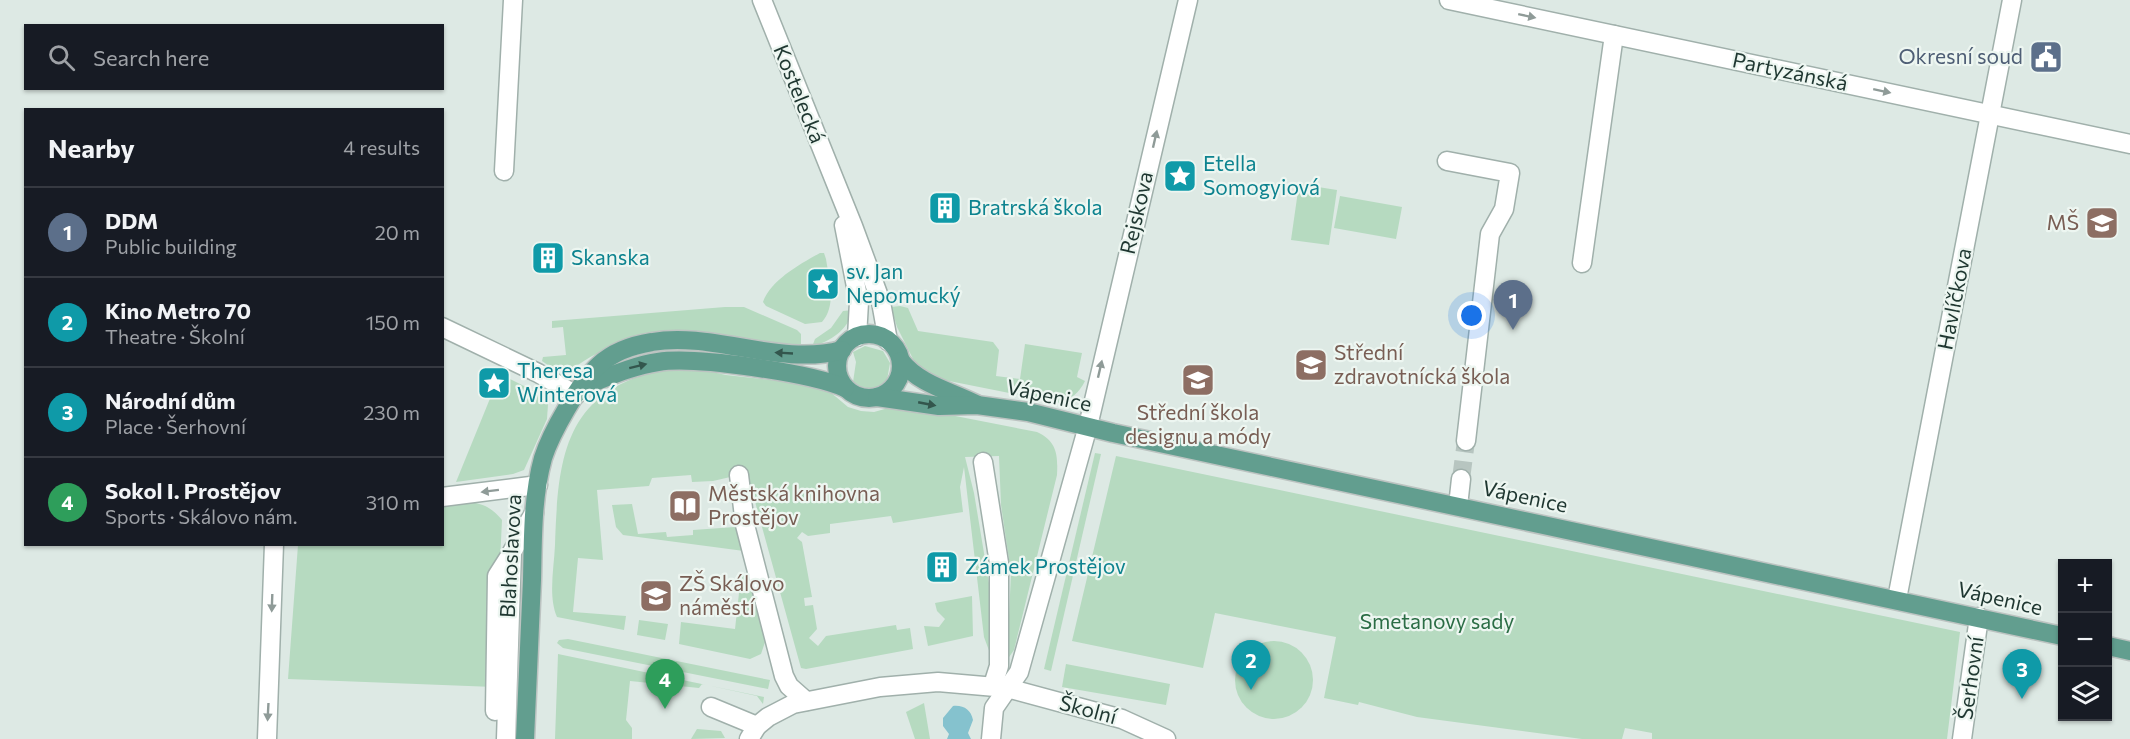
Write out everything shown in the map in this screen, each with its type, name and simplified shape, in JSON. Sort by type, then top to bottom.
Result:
[{"type":"main road","points":[[580,391],[633,367],[661,361],[685,361],[826,379],[857,396],[877,397],[890,390],[897,382],[901,361],[897,351],[888,341],[877,335],[857,337],[842,350],[837,369],[845,388]]},
{"type":"main road","name":"Blahoslavova","points":[[525,739],[534,513],[538,485],[550,440],[597,366],[612,356],[654,342],[685,341],[768,352],[810,354],[842,350]]},
{"type":"main road","name":"Vápenice","points":[[901,361],[911,374],[923,382],[942,387],[977,405]]},
{"type":"main road","name":"Vápenice","points":[[877,397],[939,406],[977,405],[1028,412],[2058,635]]},
{"type":"main road","points":[[2112,647],[2130,651]]},
{"type":"street","points":[[504,171],[513,0]]},
{"type":"street","name":"Kostelecká","points":[[762,0],[853,226],[881,302],[888,341]]},
{"type":"street","name":"Rejskova","points":[[1000,686],[1019,672],[1088,426],[1188,0]]},
{"type":"street","name":"Partyzánská","points":[[1449,0],[2130,144]]},
{"type":"street","name":"Havlíčkova","points":[[1897,599],[2012,0]]},
{"type":"street","points":[[1582,263],[1614,35]]},
{"type":"street","points":[[1447,161],[1510,173],[1504,209],[1490,234],[1466,441]]},
{"type":"street","name":"Kostelecká","points":[[836,188],[860,302],[857,337]]},
{"type":"street","points":[[444,328],[580,391]]},
{"type":"street","points":[[983,462],[999,563],[1000,686],[994,708],[991,739]]},
{"type":"street","points":[[739,475],[747,557],[784,676],[789,686],[806,701]]},
{"type":"street","points":[[1458,506],[1461,479]]},
{"type":"street","points":[[444,497],[538,485]]},
{"type":"street","points":[[501,739],[495,712],[497,576],[534,513]]},
{"type":"street","points":[[267,739],[274,546]]},
{"type":"street","points":[[506,739],[512,552]]},
{"type":"street","name":"Šerhovní","points":[[1962,739],[1979,617]]},
{"type":"street","name":"Školní","points":[[753,733],[781,709],[806,701],[914,683],[1000,686],[1122,718],[1166,739]]},
{"type":"street","points":[[711,707],[753,733]]},
{"type":"green space","points":[[1299,184],[1337,190],[1329,245],[1291,240]]},
{"type":"green space","points":[[1340,196],[1402,207],[1396,239],[1334,228]]},
{"type":"green space","points":[[820,253],[824,253],[826,259],[831,292],[827,315],[822,322],[805,324],[766,306],[763,302],[767,294],[779,280]]},
{"type":"green space","points":[[744,307],[797,330],[801,334],[801,349],[737,342],[705,343],[604,352],[595,354],[575,367],[561,370],[542,361],[543,357],[566,355],[563,327],[552,328],[552,321]]},
{"type":"green space","points":[[891,307],[908,308],[918,331],[993,342],[999,350],[996,376],[1020,379],[1025,344],[1082,353],[1077,377],[1085,381],[1075,395],[1060,403],[934,378],[917,367],[897,327]]},
{"type":"green space","points":[[853,310],[847,324],[838,334],[812,347],[815,339],[831,328],[843,311]]},
{"type":"green space","points":[[865,346],[883,351],[890,363],[887,380],[879,386],[867,388],[853,382],[856,362],[853,352]]},
{"type":"green space","points":[[671,368],[823,386],[848,407],[861,411],[874,412],[899,405],[1037,432],[1049,440],[1055,449],[1057,475],[1014,650],[1007,660],[1011,573],[1001,505],[999,456],[965,457],[974,493],[991,595],[991,656],[984,637],[964,467],[960,487],[963,512],[893,523],[891,516],[830,524],[830,533],[808,536],[802,532],[797,538],[802,542],[812,597],[804,598],[805,606],[813,605],[817,629],[809,638],[818,646],[826,636],[896,625],[897,630],[910,628],[913,649],[806,669],[801,668],[749,480],[739,475],[713,481],[692,482],[691,475],[652,478],[649,486],[597,490],[603,560],[578,558],[573,612],[626,616],[624,630],[557,617],[552,591],[557,512],[565,453],[575,429],[589,408],[609,391],[636,378]]},
{"type":"green space","points":[[500,374],[540,394],[548,404],[547,419],[524,470],[513,474],[456,482]]},
{"type":"green space","points":[[1095,453],[1101,454],[1051,671],[1044,669]]},
{"type":"green space","name":"Smetanovy sady","points":[[1116,456],[1960,632],[1947,739],[1652,739],[1652,733],[1625,728],[1622,739],[1582,739],[1417,717],[1359,702],[1358,705],[1324,698],[1336,637],[1215,613],[1203,668],[1072,641]]},
{"type":"green space","points":[[476,503],[485,506],[502,520],[494,687],[288,679],[298,546],[444,546],[444,505]]},
{"type":"green space","points":[[632,504],[638,534],[666,532],[667,537],[693,535],[693,530],[735,527],[739,530],[744,551],[623,535],[616,527],[612,505]]},
{"type":"green space","points":[[741,575],[750,576],[765,642],[761,654],[750,659],[679,644],[681,622],[735,629]]},
{"type":"green space","points":[[972,596],[973,636],[928,646],[924,626],[939,627],[945,619],[937,611],[935,603]]},
{"type":"green space","points":[[639,620],[668,624],[665,640],[637,635]]},
{"type":"green space","points":[[568,639],[770,680],[768,689],[563,648],[557,643],[559,640]]},
{"type":"green space","points":[[1266,641],[1282,641],[1296,647],[1307,658],[1313,672],[1313,688],[1307,702],[1296,713],[1282,719],[1266,719],[1252,713],[1241,702],[1235,688],[1235,672],[1241,658],[1252,647]]},
{"type":"green space","points":[[558,654],[702,684],[699,688],[630,681],[626,720],[632,728],[632,739],[555,739]]},
{"type":"green space","points":[[1066,664],[1170,684],[1166,705],[1062,687]]},
{"type":"green space","points":[[708,685],[764,697],[763,704],[757,696]]},
{"type":"green space","points":[[924,703],[930,739],[915,739],[906,712]]},
{"type":"green space","points":[[697,729],[721,731],[725,738],[691,739]]},
{"type":"water","points":[[953,706],[964,707],[971,713],[973,720],[968,733],[971,739],[947,739],[949,734],[943,726],[943,718]]},
{"type":"tunnel","points":[[1461,479],[1466,441]]},
{"type":"place","name":"Okresní soud","points":[[2046,57]]},
{"type":"place","name":"Etella Somogyiová","points":[[1180,176]]},
{"type":"place","name":"Bratrská škola","points":[[945,208]]},
{"type":"place","name":"MŠ","points":[[2102,223]]},
{"type":"place","name":"Skanska","points":[[548,258]]},
{"type":"place","name":"sv. Jan Nepomucký","points":[[823,284]]},
{"type":"place","name":"DDM","points":[[1513,330]]},
{"type":"place","name":"Střední zdravotnícká škola","points":[[1311,365]]},
{"type":"place","name":"Střední škola designu a módy","points":[[1198,380]]},
{"type":"place","name":"Theresa Winterová","points":[[494,383]]},
{"type":"place","name":"Městská knihovna Prostějov","points":[[685,506]]},
{"type":"place","name":"Zámek Prostějov","points":[[942,567]]},
{"type":"place","name":"ZŠ Skálovo náměstí","points":[[656,596]]},
{"type":"place","name":"Kino Metro 70","points":[[1251,690]]},
{"type":"place","name":"Národní dům","points":[[2022,699]]},
{"type":"place","name":"Sokol I. Prostějov","points":[[665,709]]}]
